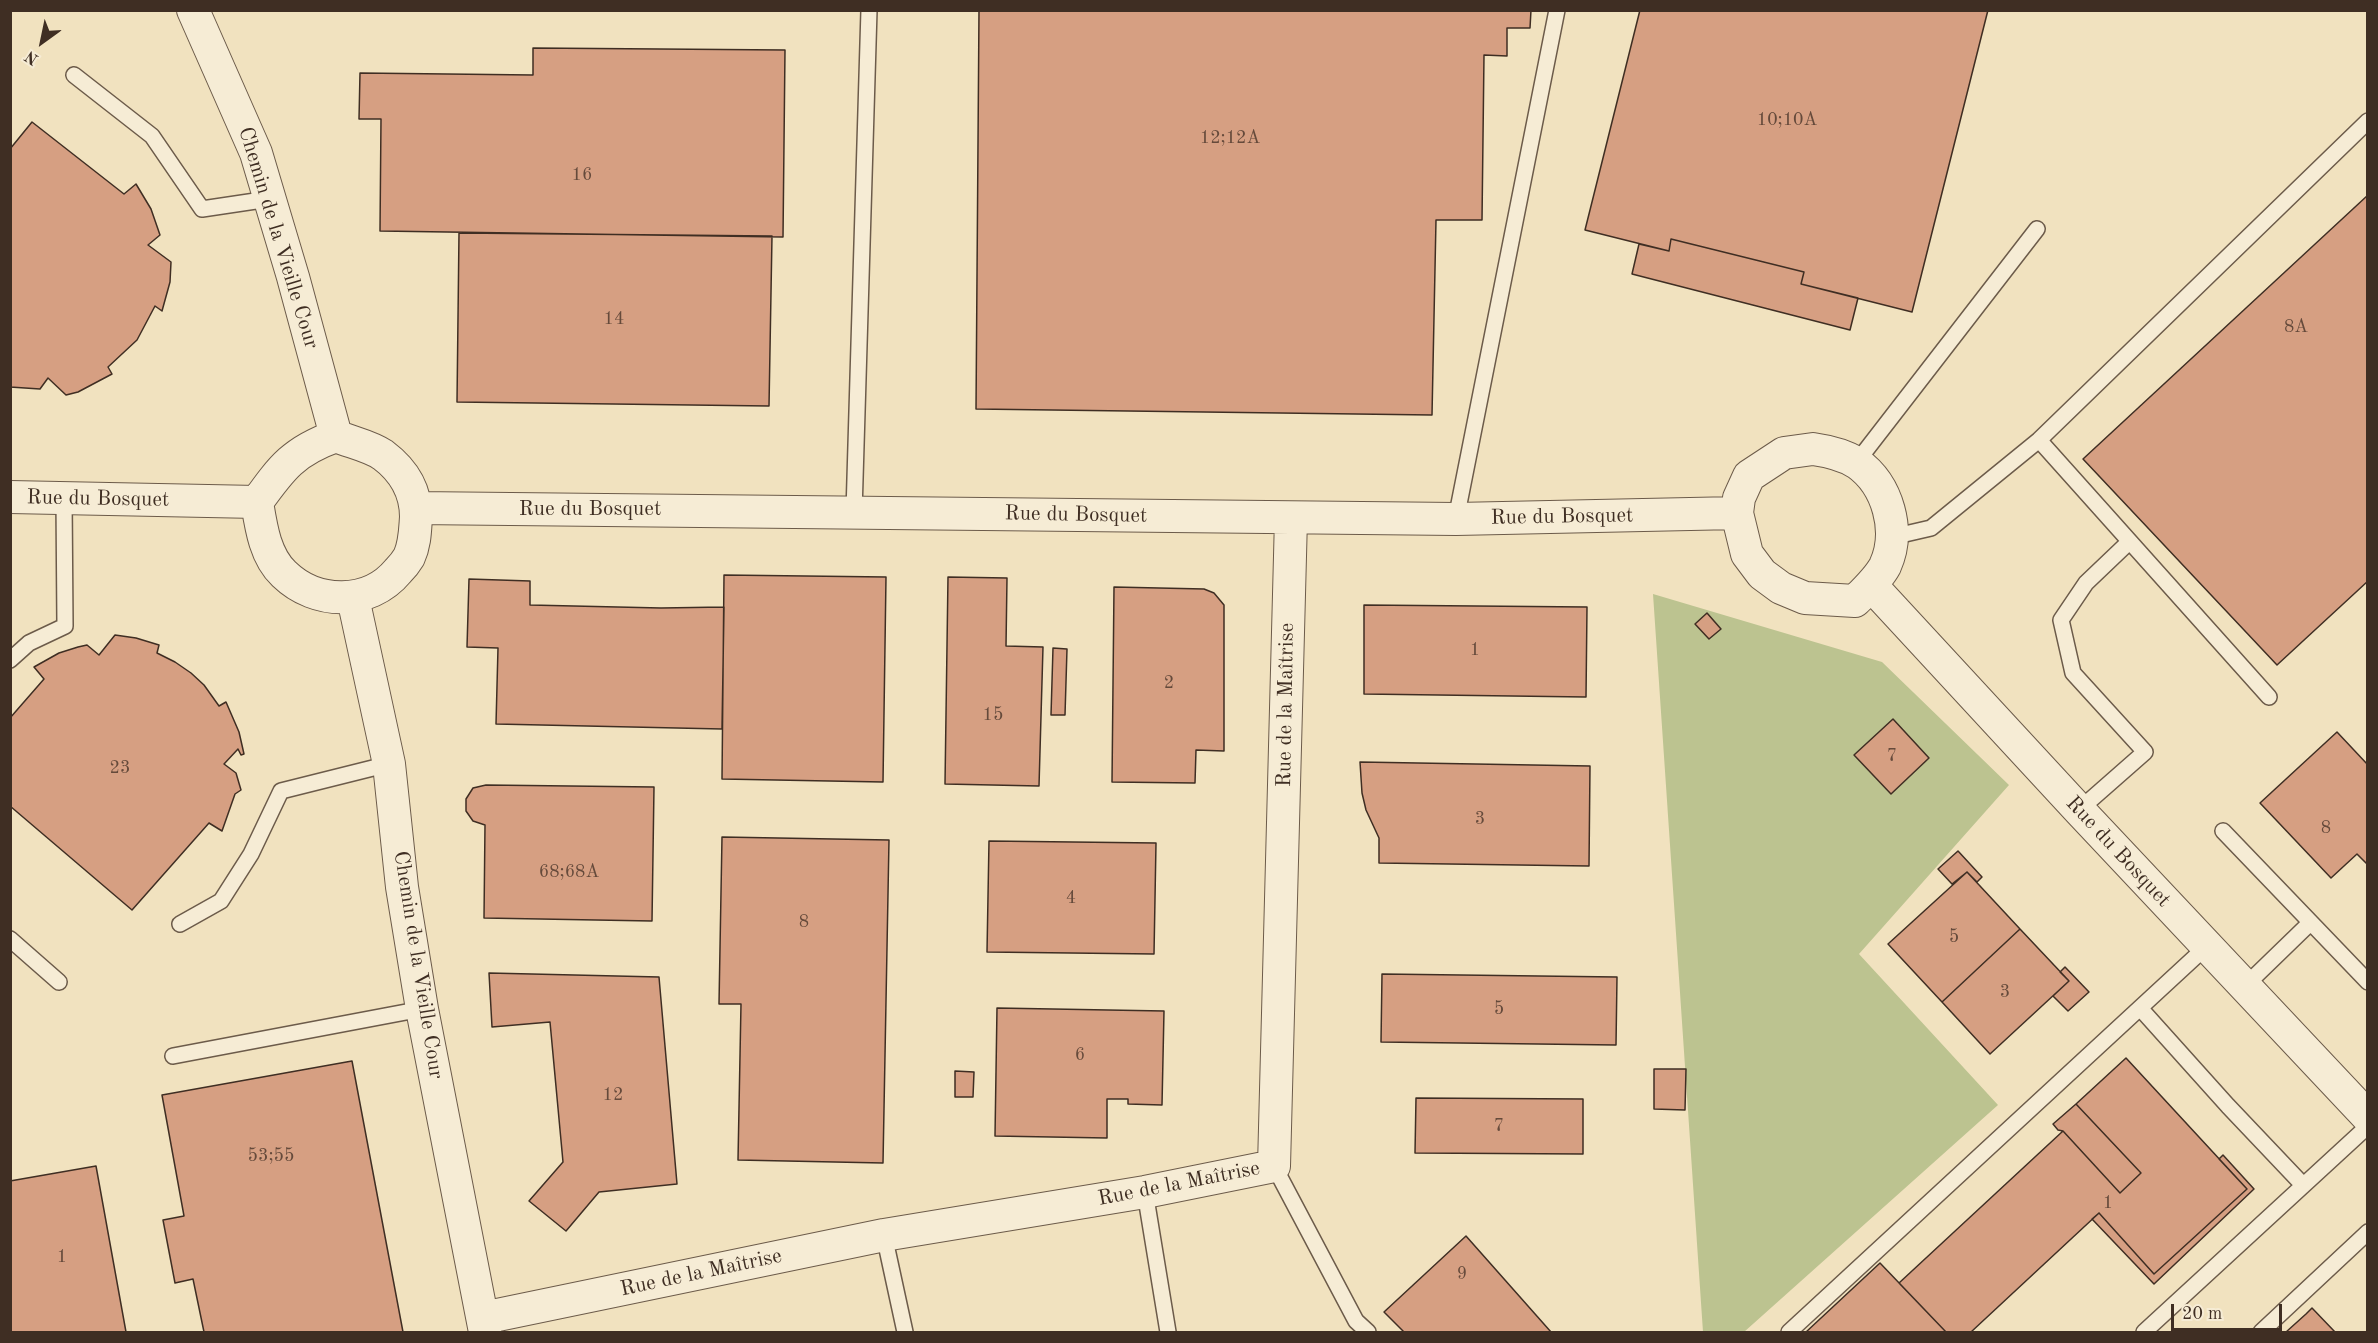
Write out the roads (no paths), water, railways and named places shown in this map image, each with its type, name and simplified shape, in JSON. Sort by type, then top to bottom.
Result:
[{"type":"street","name":"Chemin de la Vieille Cour","points":[[193,10],[256,153],[293,277],[336,436]]},
{"type":"street","points":[[336,436],[380,453],[401,471],[411,489],[416,508],[415,536],[408,559],[385,584],[353,598],[333,598],[307,590],[283,574],[268,551],[257,502],[279,471],[297,455],[314,444],[336,436]]},
{"type":"street","points":[[1813,449],[1830,452],[1856,463],[1877,483],[1889,508],[1892,537],[1885,566],[1855,601],[1805,598],[1781,588],[1762,574],[1747,554],[1737,513],[1739,498],[1749,476],[1784,453],[1813,449]]},
{"type":"street","name":"Rue du Bosquet","points":[[10,497],[257,502]]},
{"type":"street","name":"Rue du Bosquet","points":[[416,508],[1456,519],[1737,513]]},
{"type":"street","name":"Rue de la Maîtrise","points":[[484,1325],[884,1235],[1145,1192],[1275,1166],[1291,518]]},
{"type":"street","name":"Rue du Bosquet","points":[[1871,585],[2367,1116]]},
{"type":"street","name":"Chemin de la Vieille Cour","points":[[353,598],[389,764],[402,887],[422,1009],[484,1325]]},
{"type":"lane","points":[[854,512],[869,10]]},
{"type":"lane","points":[[1456,519],[1557,10]]},
{"type":"lane","points":[[75,75],[152,136],[202,209],[269,200]]},
{"type":"lane","points":[[1892,537],[1931,528],[2039,440],[2367,121]]},
{"type":"lane","points":[[1856,463],[2037,229]]},
{"type":"lane","points":[[2039,440],[2269,697]]},
{"type":"lane","points":[[10,660],[29,643],[64,626],[64,498]]},
{"type":"lane","points":[[2079,810],[2145,752],[2073,673],[2061,620],[2086,583],[2129,542]]},
{"type":"lane","points":[[180,924],[221,901],[251,854],[281,791],[389,764]]},
{"type":"lane","points":[[2223,831],[2367,982]]},
{"type":"lane","points":[[2245,986],[2310,922]]},
{"type":"lane","points":[[10,939],[59,982]]},
{"type":"lane","points":[[1789,1332],[2207,946]]},
{"type":"lane","points":[[2140,1008],[2303,1185]]},
{"type":"lane","points":[[172,1056],[422,1009]]},
{"type":"lane","points":[[2144,1332],[2367,1126]]},
{"type":"lane","points":[[1275,1166],[1356,1321],[1368,1332]]},
{"type":"lane","points":[[1145,1192],[1168,1332]]},
{"type":"lane","points":[[2261,1332],[2367,1232]]},
{"type":"lane","points":[[884,1235],[905,1332]]}]
